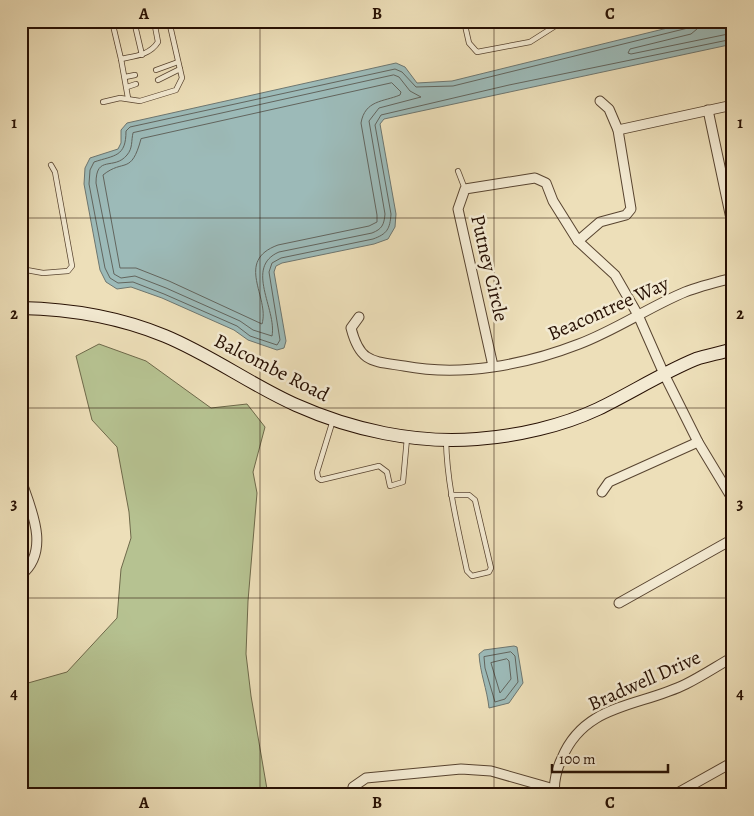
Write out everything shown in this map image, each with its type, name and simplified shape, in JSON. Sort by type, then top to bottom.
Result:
[{"type":"street","points":[[578,241],[600,222],[626,215],[631,209],[618,130],[609,109],[600,101]]},
{"type":"street","points":[[618,130],[733,105]]},
{"type":"street","points":[[708,110],[733,228]]},
{"type":"street","name":"Putney Circle","points":[[493,366],[458,209],[465,190],[535,178],[546,183],[553,201],[578,241],[615,275],[638,315],[664,374],[698,442],[733,500]]},
{"type":"street","name":"Beacontree Way","points":[[359,318],[351,328],[356,347],[364,356],[380,362],[420,370],[461,370],[537,358],[581,344],[686,292],[733,278]]},
{"type":"street","name":"Balcombe Road","points":[[21,308],[62,309],[114,318],[165,336],[296,405],[362,428],[407,437],[477,439],[558,424],[597,409],[697,359],[733,349]]},
{"type":"street","points":[[602,492],[609,482],[698,442]]},
{"type":"street","points":[[21,480],[37,529],[36,557],[21,575]]},
{"type":"street","points":[[620,603],[733,539]]},
{"type":"street","name":"Bradwell Drive","points":[[554,792],[560,763],[566,747],[591,720],[614,708],[646,700],[686,684],[733,657]]},
{"type":"street","points":[[674,795],[733,762]]},
{"type":"street","points":[[352,787],[366,778],[461,769],[491,771],[554,792]]},
{"type":"lane","points":[[112,21],[122,59],[128,98]]},
{"type":"lane","points":[[134,21],[142,55]]},
{"type":"lane","points":[[122,59],[142,55],[154,48],[158,42],[154,21]]},
{"type":"lane","points":[[104,102],[128,98],[140,101],[176,90],[182,78],[169,21]]},
{"type":"lane","points":[[464,21],[469,43],[477,52],[530,42],[563,21]]},
{"type":"lane","points":[[156,70],[178,62]]},
{"type":"lane","points":[[158,80],[180,69]]},
{"type":"lane","points":[[125,77],[135,75]]},
{"type":"lane","points":[[127,86],[136,84]]},
{"type":"lane","points":[[21,269],[57,273],[68,271],[72,266],[55,172],[51,165]]},
{"type":"lane","points":[[458,171],[465,190]]},
{"type":"lane","points":[[333,418],[317,472],[318,478],[321,480],[379,466],[387,472],[390,486],[403,482],[407,437]]},
{"type":"lane","points":[[446,439],[446,468],[451,495],[467,571],[472,576],[489,572],[491,568],[476,500],[469,495],[451,495]]},
{"type":"green space","points":[[99,344],[146,361],[211,408],[247,404],[265,427],[253,472],[257,493],[248,601],[246,654],[251,696],[268,795],[21,795],[21,685],[67,672],[117,618],[121,569],[131,538],[129,512],[117,447],[92,420],[76,356]]},
{"type":"water","points":[[696,21],[733,21],[733,44],[384,119],[380,124],[396,214],[395,227],[388,239],[374,244],[282,263],[276,266],[274,272],[286,341],[284,348],[277,350],[248,340],[234,330],[162,298],[131,287],[117,289],[106,282],[100,270],[84,184],[85,168],[90,158],[118,149],[121,143],[121,130],[127,123],[396,63],[405,67],[417,83],[452,81]]},
{"type":"water","points":[[517,647],[523,683],[509,703],[489,708],[479,654],[484,650]]}]
